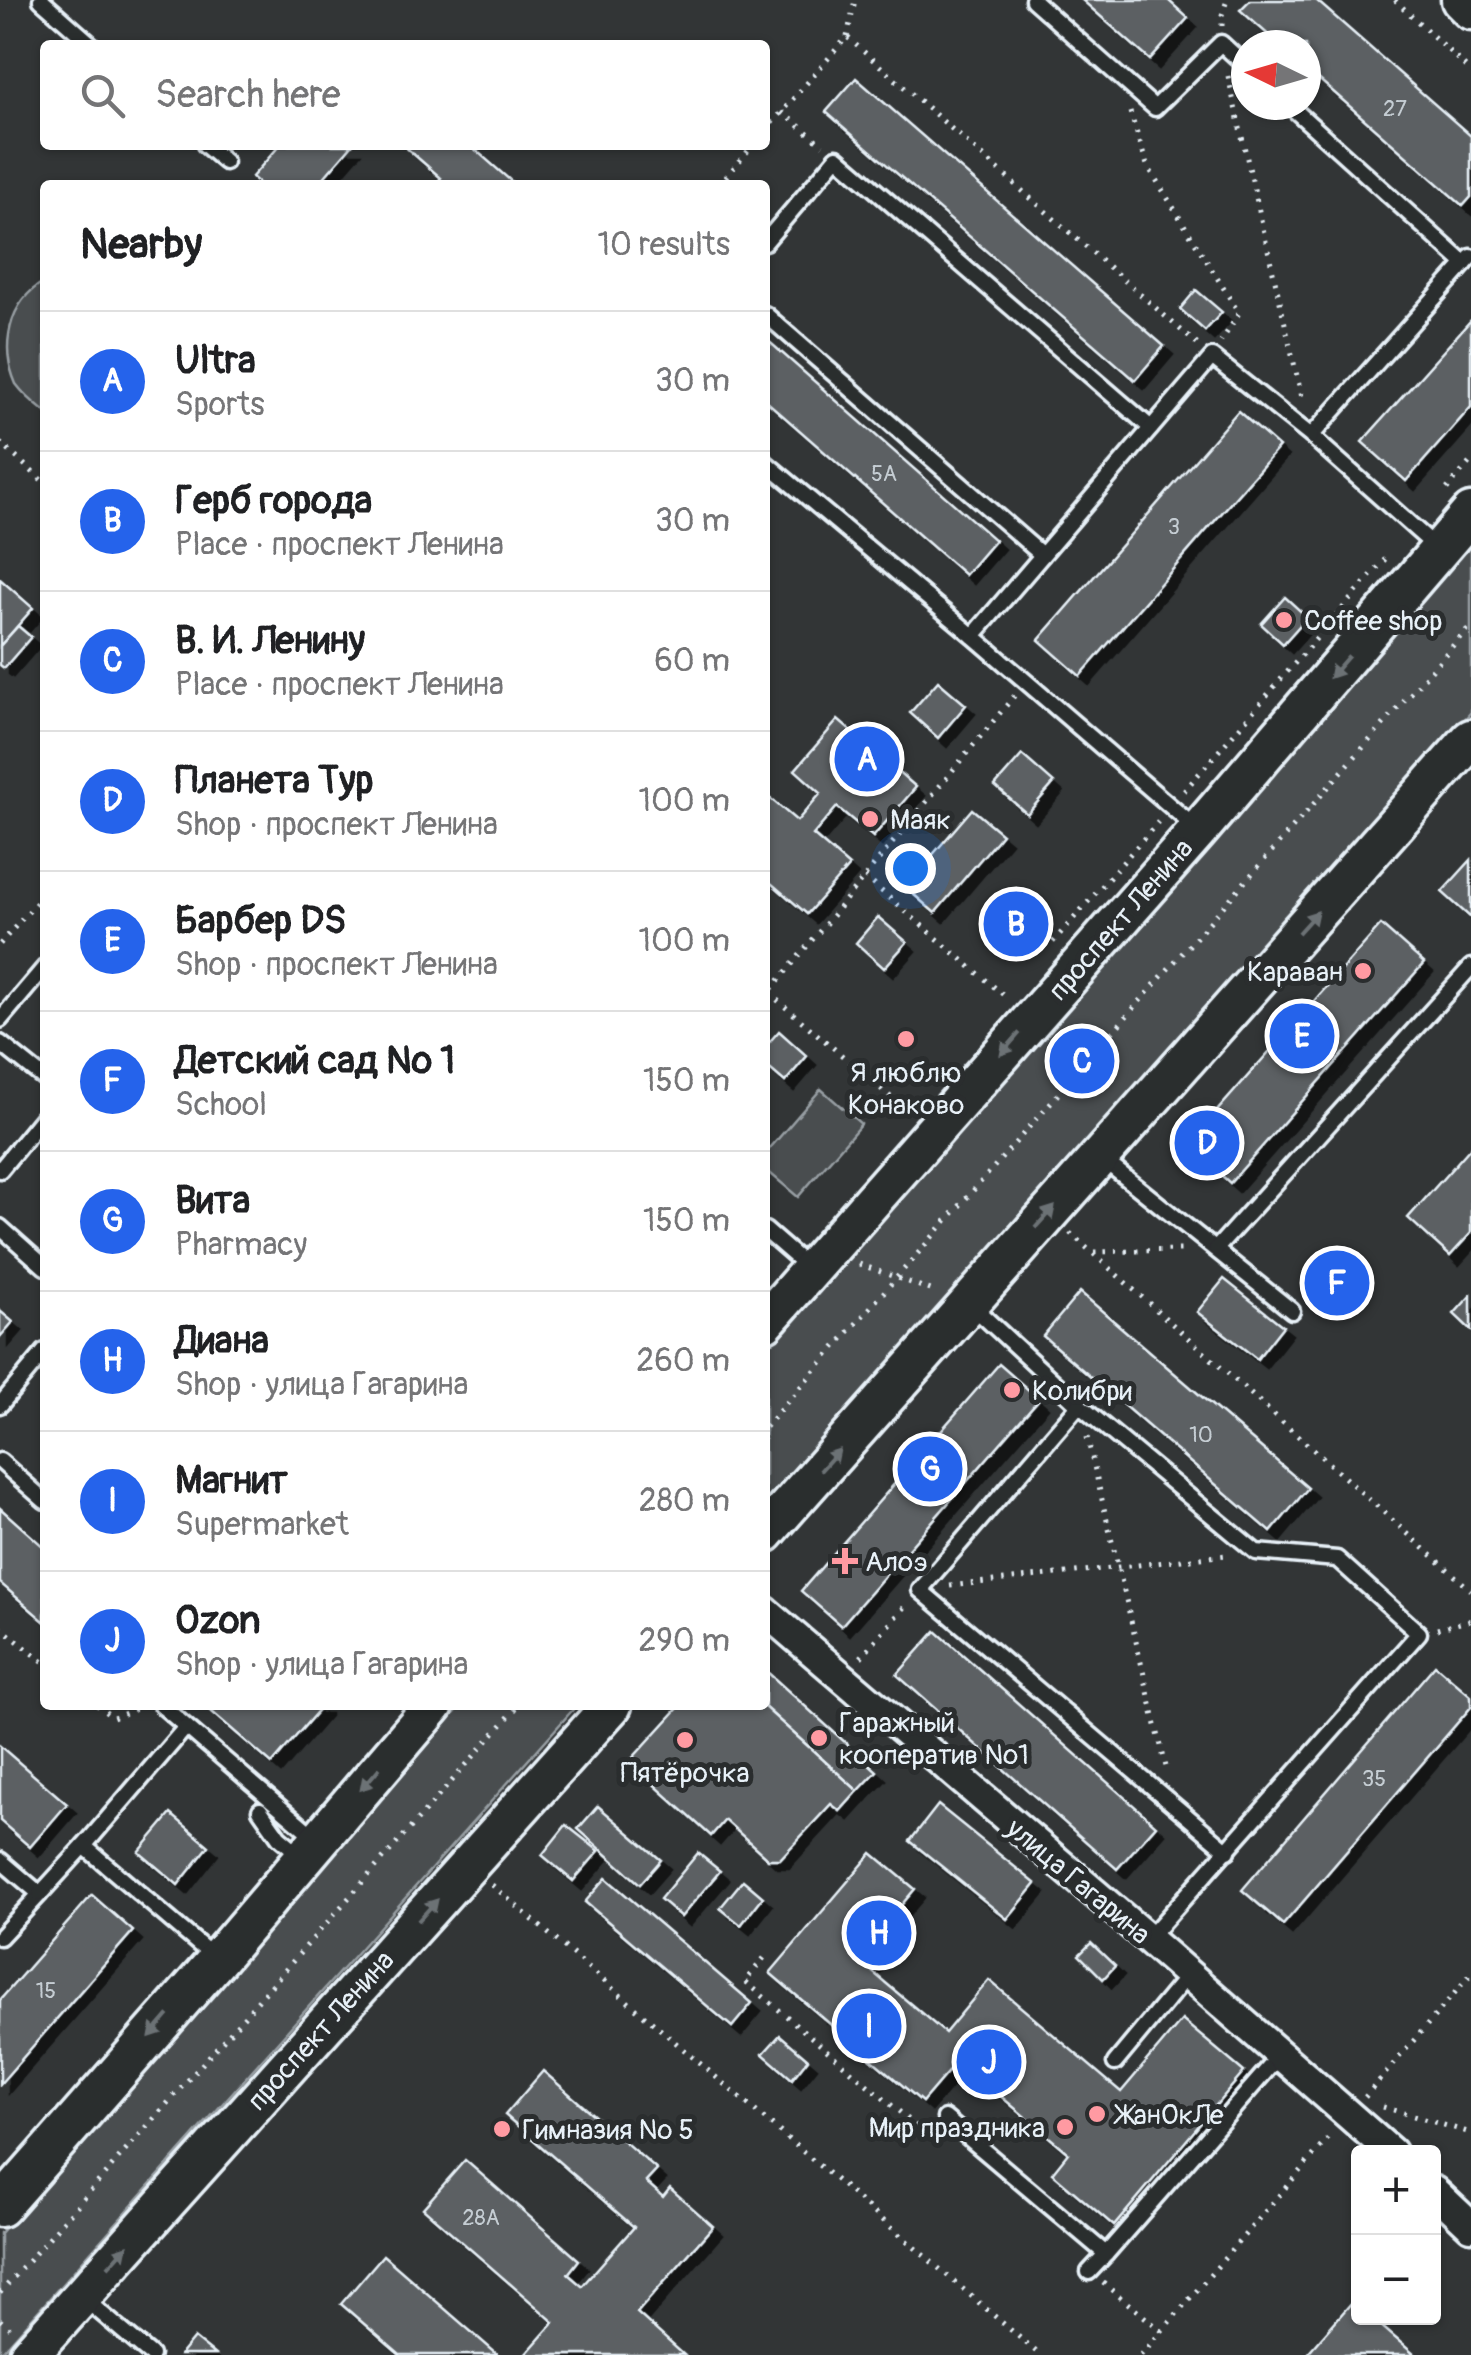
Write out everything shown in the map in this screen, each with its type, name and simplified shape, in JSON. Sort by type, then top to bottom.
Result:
[{"type":"street","points":[[1461,0],[1471,10]]},
{"type":"street","name":"проспект Ленина","points":[[770,1317],[828,1265],[1185,818],[1426,538],[1471,514]]},
{"type":"street","points":[[770,1527],[953,1297],[1099,1156],[1471,739]]},
{"type":"street","name":"улица Гагарина","points":[[770,1616],[1280,2055],[1355,2108],[1385,2145]]},
{"type":"street","points":[[0,2206],[430,1710]]},
{"type":"street","name":"проспект Ленина","points":[[29,2355],[608,1710]]},
{"type":"street","points":[[1441,2198],[1471,2226]]},
{"type":"lane","points":[[41,0],[86,40]]},
{"type":"lane","points":[[55,12],[66,0]]},
{"type":"lane","points":[[1033,0],[1155,108],[1221,43],[1231,52]]},
{"type":"lane","points":[[1307,120],[1468,261],[1311,436]]},
{"type":"lane","points":[[211,150],[225,162]]},
{"type":"lane","points":[[770,236],[837,157],[1151,428]]},
{"type":"lane","points":[[770,318],[1042,556]]},
{"type":"lane","points":[[973,636],[1212,357],[1311,436],[1426,538]]},
{"type":"lane","points":[[770,466],[1185,818]]},
{"type":"lane","points":[[1216,1249],[1471,967]]},
{"type":"lane","points":[[0,1020],[40,973]]},
{"type":"lane","points":[[0,1044],[40,1075]]},
{"type":"lane","points":[[0,1170],[40,1121]]},
{"type":"lane","points":[[1099,1156],[1292,1311]]},
{"type":"lane","points":[[0,1228],[40,1263]]},
{"type":"lane","points":[[770,1233],[828,1265]]},
{"type":"lane","points":[[953,1297],[1256,1552],[1337,1559],[1419,1633],[1148,1939]]},
{"type":"lane","points":[[0,1406],[40,1358]]},
{"type":"lane","points":[[1080,1405],[920,1590],[1228,1851]]},
{"type":"lane","points":[[0,1461],[40,1496]]},
{"type":"lane","points":[[168,1710],[310,1848]]},
{"type":"lane","points":[[0,1937],[186,1726]]},
{"type":"lane","points":[[260,1810],[279,1837],[310,1848]]},
{"type":"lane","points":[[84,1846],[216,1960]]},
{"type":"lane","points":[[0,1860],[40,1894]]},
{"type":"lane","points":[[1116,2064],[1188,1975]]},
{"type":"lane","points":[[1090,2272],[1280,2055]]},
{"type":"lane","points":[[944,2118],[1106,2254]]},
{"type":"lane","points":[[82,2296],[151,2355]]},
{"type":"path","points":[[770,126],[847,37],[855,0]]},
{"type":"path","points":[[1227,0],[1221,43],[1311,436]]},
{"type":"path","points":[[1395,0],[1471,72]]},
{"type":"path","points":[[847,37],[1212,357],[1239,313],[1147,164],[1117,75]]},
{"type":"path","points":[[782,112],[837,157]]},
{"type":"path","points":[[723,180],[749,150]]},
{"type":"path","points":[[0,443],[40,479]]},
{"type":"path","points":[[1044,953],[1185,818],[1426,538],[1471,461]]},
{"type":"path","points":[[770,1421],[1471,625]]},
{"type":"path","points":[[770,991],[1027,681]]},
{"type":"path","points":[[864,877],[1006,997]]},
{"type":"path","points":[[0,944],[40,900]]},
{"type":"path","points":[[770,997],[908,1111]]},
{"type":"path","points":[[1070,1232],[1471,1590]]},
{"type":"path","points":[[1092,1252],[1216,1249]]},
{"type":"path","points":[[828,1265],[897,1278],[953,1297]]},
{"type":"path","points":[[1080,1405],[1176,1808]]},
{"type":"path","points":[[843,1678],[920,1590],[1256,1552]]},
{"type":"path","points":[[1419,1633],[1471,1620]]},
{"type":"path","points":[[0,1627],[40,1659]]},
{"type":"path","points":[[103,1710],[113,1718],[135,1710]]},
{"type":"path","points":[[0,2293],[515,1710]]},
{"type":"path","points":[[490,1883],[1040,2355]]},
{"type":"path","points":[[764,1958],[744,1982],[928,2136],[944,2118]]},
{"type":"path","points":[[1141,2355],[1471,1974]]},
{"type":"path","points":[[1355,2108],[1471,2133]]},
{"type":"path","points":[[1090,2272],[1162,2331]]},
{"type":"shaded area","points":[[40,284],[40,408],[16,384],[8,341],[15,313]]},
{"type":"shaded area","points":[[1471,543],[1471,712],[770,1497],[770,1344]]},
{"type":"shaded area","points":[[821,1089],[861,1124],[798,1197],[770,1173],[770,1148]]},
{"type":"shaded area","points":[[458,1710],[573,1710],[0,2354],[0,2233]]},
{"type":"building","points":[[1082,0],[1168,0],[1188,18],[1150,60]]},
{"type":"building","points":[[1250,0],[1316,0],[1471,136],[1471,197],[1463,206],[1321,81],[1321,30],[1263,30],[1240,10]]},
{"type":"building","points":[[856,78],[1164,346],[1135,380],[826,112]]},
{"type":"building","points":[[276,150],[348,150],[322,180],[252,177]]},
{"type":"building","points":[[409,150],[476,150],[510,180],[439,180]]},
{"type":"building","points":[[1196,290],[1222,312],[1205,331],[1180,309]]},
{"type":"building","points":[[1471,320],[1471,407],[1406,481],[1362,442]]},
{"type":"building","points":[[770,342],[995,540],[965,575],[770,404]]},
{"type":"building","points":[[1238,411],[1279,447],[1080,676],[1039,640]]},
{"type":"building","points":[[0,579],[33,608],[0,646]]},
{"type":"building","name":"Coffee shop","points":[[1285,597],[1307,617],[1283,644],[1261,624]]},
{"type":"building","points":[[18,626],[31,637],[4,668],[0,665],[0,646]]},
{"type":"building","points":[[938,681],[966,705],[938,738],[910,713]]},
{"type":"building","name":"Маяк","points":[[838,720],[916,787],[873,837],[837,807],[813,835],[849,866],[807,914],[770,882],[770,798],[797,821],[821,793],[795,770]]},
{"type":"building","points":[[1022,755],[1054,783],[1027,814],[995,786]]},
{"type":"building","points":[[972,809],[1002,834],[935,913],[905,887]]},
{"type":"building","points":[[1471,860],[1471,918],[1442,892]]},
{"type":"building","points":[[878,917],[907,942],[884,968],[856,943]]},
{"type":"building","points":[[1381,925],[1424,963],[1230,1183],[1187,1145]]},
{"type":"building","points":[[779,1031],[807,1056],[785,1082],[770,1069],[770,1041]]},
{"type":"building","points":[[1471,1147],[1471,1233],[1450,1256],[1408,1218]]},
{"type":"building","points":[[1224,1279],[1283,1326],[1257,1359],[1197,1312]]},
{"type":"building","points":[[1080,1292],[1308,1488],[1271,1532],[1043,1336]]},
{"type":"building","points":[[1471,1295],[1471,1330],[1454,1314]]},
{"type":"building","points":[[0,1311],[13,1322],[0,1337]]},
{"type":"building","points":[[999,1364],[1039,1399],[841,1626],[801,1591]]},
{"type":"building","points":[[0,1508],[40,1544],[40,1618],[0,1583]]},
{"type":"building","points":[[936,1631],[1156,1825],[1117,1869],[897,1675]]},
{"type":"building","points":[[1435,1665],[1471,1696],[1471,1707],[1283,1925],[1242,1890]]},
{"type":"building","name":"Гаражный кооператив №1","points":[[770,1675],[877,1771],[858,1791],[768,1710]]},
{"type":"building","points":[[210,1710],[318,1710],[272,1764]]},
{"type":"building","points":[[676,1710],[768,1710],[858,1791],[840,1811],[831,1804],[780,1859],[768,1859],[725,1820],[711,1836],[629,1762]]},
{"type":"building","points":[[0,1746],[67,1804],[30,1847],[0,1821]]},
{"type":"building","points":[[938,1805],[1036,1884],[1007,1919],[910,1841]]},
{"type":"building","points":[[598,1806],[661,1860],[640,1884],[578,1829]]},
{"type":"building","points":[[171,1814],[209,1846],[178,1885],[139,1852]]},
{"type":"building","points":[[566,1825],[599,1851],[573,1881],[542,1855]]},
{"type":"building","points":[[698,1853],[720,1871],[681,1917],[660,1899]]},
{"type":"building","points":[[872,1853],[915,1889],[886,1923],[897,1933],[868,1968],[945,2033],[989,1980],[1121,2092],[1182,2020],[1244,2072],[1114,2226],[1052,2173],[1068,2153],[958,2060],[922,2102],[770,1973]]},
{"type":"building","points":[[606,1878],[752,2003],[732,2027],[585,1902]]},
{"type":"building","points":[[743,1880],[763,1897],[741,1925],[720,1908]]},
{"type":"building","points":[[92,1895],[133,1931],[0,2084],[0,2000]]},
{"type":"building","points":[[1091,1943],[1115,1966],[1103,1979],[1079,1955]]},
{"type":"building","points":[[780,2035],[808,2059],[792,2079],[763,2054]]},
{"type":"building","points":[[543,2071],[657,2170],[646,2182],[663,2197],[670,2188],[713,2226],[637,2313],[684,2355],[525,2355],[554,2322],[423,2208],[465,2160],[579,2260],[568,2274],[582,2286],[634,2227],[505,2115]]},
{"type":"building","points":[[383,2255],[498,2355],[400,2355],[341,2304]]},
{"type":"building","points":[[1351,2303],[1351,2325],[1380,2325],[1415,2355],[1306,2355]]},
{"type":"building","points":[[194,2338],[215,2355],[180,2355]]},
{"type":"place","name":"Coffee shop","points":[[1284,620]]},
{"type":"place","name":"Ultra","points":[[867,759]]},
{"type":"place","name":"Маяк","points":[[870,819]]},
{"type":"place","name":"Герб города","points":[[1016,924]]},
{"type":"place","name":"Караван","points":[[1363,971]]},
{"type":"place","name":"Барбер DS","points":[[1302,1036]]},
{"type":"place","name":"Я люблю Конаково","points":[[906,1039]]},
{"type":"place","name":"В. И. Ленину","points":[[1082,1061]]},
{"type":"place","name":"Планета Тур","points":[[1207,1143]]},
{"type":"place","name":"Детский сад № 1","points":[[1337,1283]]},
{"type":"place","name":"Колибри","points":[[1012,1390]]},
{"type":"place","name":"Вита","points":[[930,1469]]},
{"type":"place","name":"Алоэ","points":[[845,1561]]},
{"type":"place","name":"Гаражный кооператив №1","points":[[819,1738]]},
{"type":"place","name":"Пятёрочка","points":[[685,1740]]},
{"type":"place","name":"Диана","points":[[879,1933]]},
{"type":"place","name":"Магнит","points":[[869,2026]]},
{"type":"place","name":"Ozon","points":[[989,2062]]},
{"type":"place","name":"ЖанОкЛе","points":[[1097,2114]]},
{"type":"place","name":"Мир праздника","points":[[1065,2127]]},
{"type":"place","name":"Гимназия № 5","points":[[502,2129]]}]
